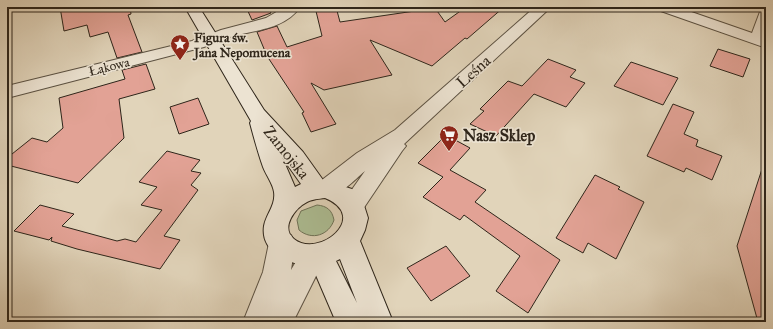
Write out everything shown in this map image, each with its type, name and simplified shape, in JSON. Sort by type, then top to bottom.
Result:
[{"type":"street","name":"Zamojska","points":[[192,7],[210,39],[257,114],[322,189]]},
{"type":"street","name":"Łąkowa","points":[[7,92],[198,44],[276,19],[286,14],[293,7]]},
{"type":"street","name":"Leśna","points":[[322,189],[402,135],[544,7]]},
{"type":"street","points":[[663,7],[762,42],[766,12]]},
{"type":"street","name":"Zamojska","points":[[257,114],[274,167],[286,191],[286,204]]},
{"type":"street","name":"Leśna","points":[[353,205],[402,135]]},
{"type":"street","points":[[322,189],[340,193],[353,205],[356,227],[347,241],[330,252],[317,256],[299,254],[282,243],[278,238],[276,226],[278,215],[286,204],[296,196],[322,189]]},
{"type":"street","points":[[347,241],[350,254],[373,304],[378,322]]},
{"type":"street","points":[[258,322],[277,272],[282,243]]},
{"type":"street","points":[[277,322],[317,256]]},
{"type":"street","points":[[317,256],[351,322]]},
{"type":"green space","points":[[317,205],[324,206],[328,209],[334,220],[332,225],[324,233],[314,236],[299,230],[297,220],[301,211]]},
{"type":"building","points":[[60,7],[130,7],[131,14],[128,15],[142,52],[117,58],[108,32],[90,37],[87,25],[64,31]]},
{"type":"building","points":[[246,7],[268,7],[271,13],[252,20]]},
{"type":"building","points":[[315,7],[336,7],[340,22],[435,8],[445,22],[466,7],[504,7],[467,39],[465,38],[432,66],[370,40],[392,75],[324,90],[311,83],[336,124],[311,132],[302,113],[304,112],[267,56],[257,32],[277,26],[287,47],[322,36]]},
{"type":"building","points":[[718,49],[750,59],[743,77],[710,66]]},
{"type":"building","points":[[548,59],[576,70],[570,77],[585,83],[566,107],[534,94],[496,136],[470,124],[484,111],[480,109],[508,81],[522,86]]},
{"type":"building","points":[[631,62],[678,78],[663,105],[614,86]]},
{"type":"building","points":[[146,64],[155,89],[119,99],[124,138],[78,183],[7,165],[7,158],[32,138],[47,142],[63,128],[59,98],[125,79],[122,70]]},
{"type":"building","points":[[198,98],[209,124],[179,134],[170,107]]},
{"type":"building","points":[[673,104],[694,112],[684,134],[698,140],[696,146],[722,156],[712,180],[686,168],[684,172],[647,156]]},
{"type":"building","points":[[446,135],[470,148],[450,170],[486,190],[475,202],[560,260],[528,313],[496,291],[520,256],[464,215],[460,220],[423,197],[443,177],[418,163]]},
{"type":"building","points":[[167,151],[200,160],[191,171],[201,173],[191,185],[198,190],[164,236],[180,240],[160,269],[77,249],[51,241],[52,237],[49,240],[14,231],[40,205],[74,214],[62,226],[117,241],[125,239],[136,242],[162,210],[141,205],[157,187],[139,182]]},
{"type":"building","points":[[762,169],[766,170],[766,322],[758,322],[737,246]]},
{"type":"building","points":[[595,175],[620,187],[618,189],[644,202],[616,259],[588,243],[583,253],[556,238]]},
{"type":"building","points":[[446,246],[470,276],[431,301],[407,268]]},
{"type":"place","name":"Figura św. Jana Nepomucena","points":[[180,61]]},
{"type":"place","name":"Nasz Sklep","points":[[449,152]]}]
